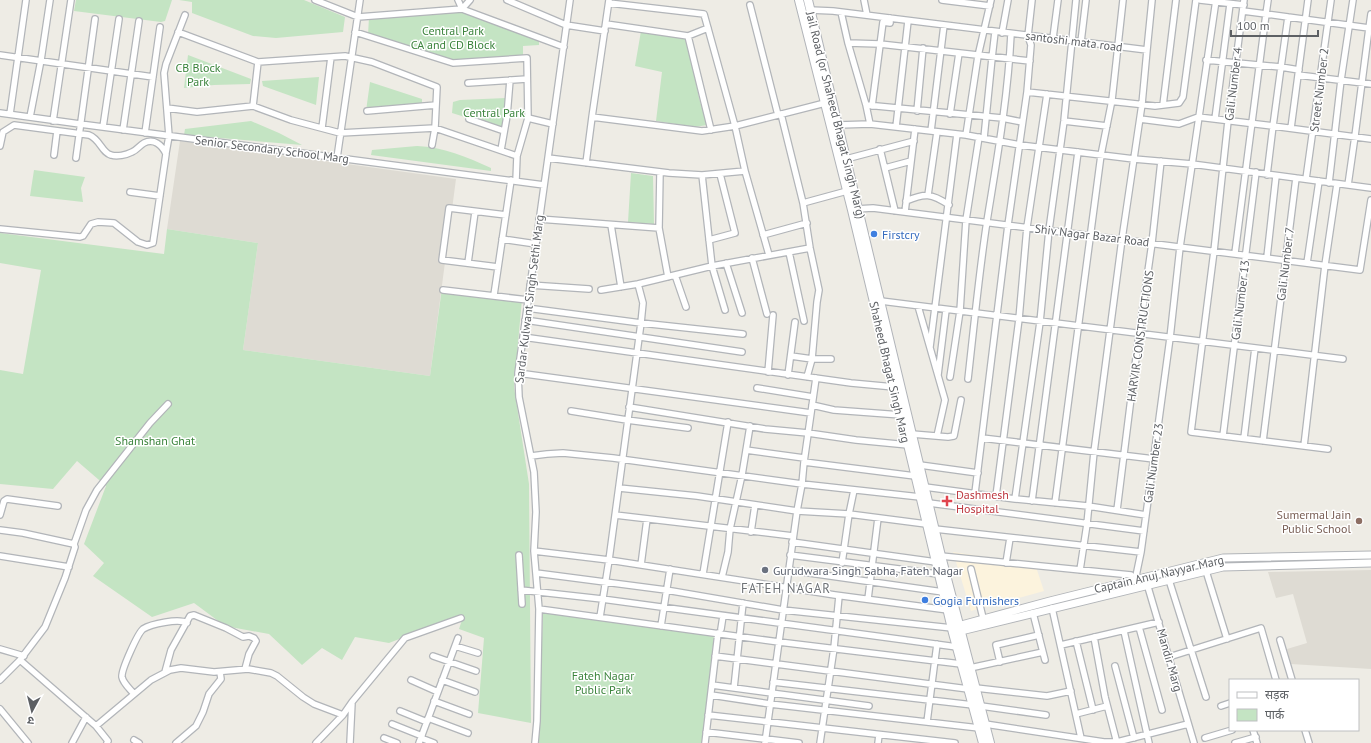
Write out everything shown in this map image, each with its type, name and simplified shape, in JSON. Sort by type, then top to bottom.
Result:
[{"type":"main road","name":"Shaheed Bhagat Singh Marg","points":[[799,0],[847,191],[855,209],[926,524],[938,559],[938,574],[948,610],[956,629],[956,647],[961,664],[972,689]]},
{"type":"main road","name":"Jail Road (or Shaheed Bhagat Singh Marg)","points":[[808,0],[846,159],[855,209],[881,301],[920,464],[935,529],[938,559],[956,629],[970,668],[972,689],[982,726],[990,743]]},
{"type":"main road","points":[[982,726],[982,743]]},
{"type":"street","points":[[10,114],[26,0]]},
{"type":"street","points":[[30,117],[41,60],[50,0]]},
{"type":"street","points":[[53,121],[72,0]]},
{"type":"street","points":[[315,0],[358,17],[462,9],[564,46]]},
{"type":"street","points":[[337,158],[360,0]]},
{"type":"street","points":[[458,0],[462,9]]},
{"type":"street","points":[[462,9],[470,0]]},
{"type":"street","points":[[508,0],[566,25],[605,31]]},
{"type":"street","name":"Sardar Kulwant Singh Sethi Marg","points":[[534,743],[537,721],[539,609],[534,551],[536,512],[534,472],[519,397],[518,373],[570,0]]},
{"type":"street","points":[[864,0],[867,15]]},
{"type":"street","points":[[942,0],[991,3],[983,30],[978,56],[966,135]]},
{"type":"street","points":[[1002,32],[1008,0]]},
{"type":"street","points":[[975,493],[1008,225],[1027,92],[1031,45],[1028,36],[1032,0]]},
{"type":"street","points":[[1053,38],[1058,0]]},
{"type":"street","points":[[1015,499],[1040,322],[1049,230],[1061,150],[1076,0]]},
{"type":"street","points":[[1081,42],[1086,0]]},
{"type":"street","points":[[1055,503],[1101,155],[1112,100],[1123,0]]},
{"type":"street","points":[[1080,570],[1122,239],[1142,104],[1152,0]]},
{"type":"street","points":[[1163,105],[1176,0]]},
{"type":"street","points":[[1027,92],[1112,100],[1155,106],[1179,103],[1183,97],[1196,0]]},
{"type":"street","points":[[1200,0],[1243,5],[1266,14],[1288,18],[1370,28]]},
{"type":"street","points":[[1235,253],[1268,0]]},
{"type":"street","points":[[1291,128],[1308,0]]},
{"type":"street","name":"Street Number 2","points":[[1306,179],[1314,132],[1331,0]]},
{"type":"street","points":[[1329,182],[1341,80],[1353,0]]},
{"type":"street","name":"Gali Number 23","points":[[1138,587],[1133,577],[1141,552],[1170,338],[1180,246],[1206,60],[1216,1]]},
{"type":"street","points":[[586,162],[609,2],[704,14],[735,126],[745,171],[769,255]]},
{"type":"street","points":[[1215,119],[1230,4]]},
{"type":"street","points":[[750,5],[803,203],[810,248],[819,290],[812,359],[807,377]]},
{"type":"street","name":"Gali Number 4","points":[[1223,436],[1191,432],[1243,5]]},
{"type":"street","name":"santoshi mata road","points":[[810,10],[867,15],[1147,50]]},
{"type":"street","points":[[841,12],[848,43],[869,106]]},
{"type":"street","points":[[1348,185],[1371,14]]},
{"type":"street","points":[[0,229],[80,237],[83,236],[91,224],[98,222],[114,223],[138,242],[147,245],[153,243],[169,136],[164,73],[185,15]]},
{"type":"street","points":[[870,124],[869,106],[883,22],[890,23],[890,18]]},
{"type":"street","points":[[1267,174],[1288,18]]},
{"type":"street","points":[[76,158],[95,19]]},
{"type":"street","points":[[103,127],[119,19]]},
{"type":"street","points":[[896,127],[908,20]]},
{"type":"street","points":[[122,130],[139,21]]},
{"type":"street","points":[[606,24],[688,36],[708,28]]},
{"type":"street","points":[[928,195],[934,131],[933,112],[944,25]]},
{"type":"street","points":[[145,133],[160,27]]},
{"type":"street","points":[[178,32],[258,62],[345,56],[372,62],[437,87],[435,128],[432,145]]},
{"type":"street","points":[[355,32],[453,63],[526,58],[528,118],[517,156],[514,181],[502,239],[494,295]]},
{"type":"street","points":[[950,377],[960,311],[966,220],[986,117],[995,32]]},
{"type":"street","points":[[968,379],[987,222],[1000,142],[1010,58],[1010,34]]},
{"type":"street","points":[[688,36],[711,130]]},
{"type":"street","points":[[848,43],[923,48],[992,58],[1010,58],[1030,61]]},
{"type":"street","points":[[916,111],[923,48]]},
{"type":"street","points":[[950,114],[960,53]]},
{"type":"street","points":[[0,55],[153,77]]},
{"type":"street","points":[[322,128],[332,57]]},
{"type":"street","points":[[1206,60],[1281,67],[1320,77],[1371,84]]},
{"type":"street","points":[[253,106],[258,62]]},
{"type":"street","points":[[468,83],[527,79]]},
{"type":"street","points":[[501,150],[507,116],[510,80]]},
{"type":"street","points":[[996,496],[1019,319],[1027,227],[1047,94]]},
{"type":"street","points":[[592,117],[702,131],[735,126],[825,103]]},
{"type":"street","points":[[367,111],[436,105]]},
{"type":"street","points":[[167,108],[197,112],[253,106],[291,120],[340,133],[435,128],[517,156]]},
{"type":"street","points":[[869,106],[1002,118],[1022,122]]},
{"type":"street","name":"Senior Secondary School Marg","points":[[0,112],[53,121],[544,185]]},
{"type":"street","points":[[1140,119],[1179,124],[1198,117],[1371,139]]},
{"type":"street","points":[[528,118],[553,124]]},
{"type":"street","points":[[469,119],[504,131]]},
{"type":"street","points":[[1064,121],[1107,126]]},
{"type":"street","points":[[838,125],[870,124],[934,131],[982,137],[1020,145],[1134,159],[1192,164],[1371,188]]},
{"type":"street","points":[[0,146],[3,132],[14,125],[89,135],[95,137],[105,152],[110,155],[132,152],[145,142],[155,142],[163,147],[166,154]]},
{"type":"street","points":[[905,212],[915,129]]},
{"type":"street","points":[[54,155],[57,130]]},
{"type":"street","points":[[930,347],[957,134]]},
{"type":"street","points":[[846,159],[914,141]]},
{"type":"street","points":[[880,149],[896,211]]},
{"type":"street","points":[[1032,501],[1078,152]]},
{"type":"street","points":[[548,158],[702,176],[745,171]]},
{"type":"street","points":[[885,168],[911,161]]},
{"type":"street","name":"HARVIR CONSTRUCTIONS","points":[[1117,510],[1152,243],[1161,161]]},
{"type":"street","points":[[660,172],[659,228],[668,277]]},
{"type":"street","name":"Gali Number 13","points":[[1223,436],[1256,172]]},
{"type":"street","points":[[709,240],[735,233],[720,174]]},
{"type":"street","points":[[702,176],[712,266],[725,310]]},
{"type":"street","points":[[1266,257],[1276,176]]},
{"type":"street","name":"Gali Number 7","points":[[1263,441],[1296,178]]},
{"type":"street","points":[[1307,263],[1319,181]]},
{"type":"street","points":[[1304,446],[1325,265],[1337,184]]},
{"type":"street","points":[[803,203],[847,191]]},
{"type":"street","points":[[130,192],[160,196]]},
{"type":"street","points":[[906,201],[918,196],[928,195],[937,197],[949,205]]},
{"type":"street","points":[[1370,220],[1371,200]]},
{"type":"street","points":[[498,267],[442,260],[449,208],[506,216]]},
{"type":"street","name":"Shiv Nagar Bazar Road","points":[[855,209],[872,208],[947,217],[1246,254],[1360,270],[1370,220]]},
{"type":"street","points":[[468,263],[475,212]]},
{"type":"street","points":[[539,218],[659,228]]},
{"type":"street","points":[[763,235],[807,223]]},
{"type":"street","points":[[611,225],[621,287]]},
{"type":"street","points":[[502,239],[536,244]]},
{"type":"street","points":[[601,290],[638,284],[712,266],[810,248]]},
{"type":"street","points":[[789,252],[804,321]]},
{"type":"street","points":[[752,258],[770,315],[768,372]]},
{"type":"street","points":[[726,264],[742,313]]},
{"type":"street","points":[[675,275],[686,307]]},
{"type":"street","points":[[600,617],[641,323],[643,304],[638,284]]},
{"type":"street","points":[[530,285],[589,289]]},
{"type":"street","points":[[443,290],[528,300]]},
{"type":"street","points":[[881,301],[1343,359]]},
{"type":"street","points":[[918,306],[945,400],[937,436]]},
{"type":"street","points":[[527,308],[641,323],[743,334]]},
{"type":"street","points":[[938,377],[946,310]]},
{"type":"street","points":[[526,320],[742,352]]},
{"type":"street","points":[[788,375],[795,322]]},
{"type":"street","points":[[523,337],[667,356],[851,384],[894,387]]},
{"type":"street","points":[[1244,438],[1255,348]]},
{"type":"street","points":[[790,356],[812,359],[831,359]]},
{"type":"street","points":[[518,373],[811,413]]},
{"type":"street","points":[[765,741],[796,511],[802,484],[816,378]]},
{"type":"street","points":[[757,388],[813,397]]},
{"type":"street","points":[[912,434],[954,436],[961,400]]},
{"type":"street","points":[[0,680],[22,658],[45,627],[69,567],[74,545],[86,510],[97,490],[168,404]]},
{"type":"street","points":[[812,405],[834,410],[901,415]]},
{"type":"street","points":[[629,407],[765,429],[908,445]]},
{"type":"street","points":[[571,411],[688,428]]},
{"type":"street","points":[[703,574],[728,422]]},
{"type":"street","points":[[722,577],[728,552],[730,529],[737,501],[750,426]]},
{"type":"street","points":[[1223,436],[1328,449]]},
{"type":"street","points":[[982,438],[1154,460]]},
{"type":"street","points":[[746,450],[915,476]]},
{"type":"street","points":[[531,456],[563,453],[622,459],[802,484],[920,498]]},
{"type":"street","points":[[920,464],[978,473]]},
{"type":"street","points":[[925,487],[1032,501],[1088,506],[1146,515]]},
{"type":"street","points":[[619,488],[737,501],[796,511],[849,514],[926,524]]},
{"type":"street","points":[[842,563],[854,490]]},
{"type":"street","points":[[0,515],[2,504],[7,499],[58,506]]},
{"type":"street","points":[[929,503],[1144,531]]},
{"type":"street","points":[[751,532],[755,505]]},
{"type":"street","points":[[615,515],[751,532],[873,553],[1006,563],[1133,577]]},
{"type":"street","points":[[868,599],[878,518]]},
{"type":"street","points":[[641,565],[646,519]]},
{"type":"street","points":[[935,529],[1141,552]]},
{"type":"street","points":[[0,530],[23,533],[74,545]]},
{"type":"street","points":[[1006,563],[1010,538]]},
{"type":"street","points":[[534,551],[609,560],[839,596],[948,610]]},
{"type":"street","points":[[519,555],[522,604]]},
{"type":"street","points":[[790,555],[842,563],[938,574]]},
{"type":"street","points":[[0,556],[69,567]]},
{"type":"street","points":[[1327,556],[1327,564]]},
{"type":"street","name":"Captain Anuj Nayyar Marg","points":[[956,629],[983,618],[1133,577],[1145,577],[1223,558],[1371,556]]},
{"type":"street","name":"Captain Anuj Nayyar Marg","points":[[956,629],[1033,613],[1223,567],[1371,563]]},
{"type":"street","points":[[971,568],[983,618]]},
{"type":"street","points":[[661,626],[670,569]]},
{"type":"street","points":[[788,570],[943,592]]},
{"type":"street","points":[[1206,571],[1228,639]]},
{"type":"street","points":[[536,573],[666,590],[783,610],[956,629]]},
{"type":"street","name":"Mandir Marg","points":[[1145,577],[1194,743]]},
{"type":"street","points":[[1169,580],[1206,697]]},
{"type":"street","points":[[521,590],[664,607],[956,647]]},
{"type":"street","points":[[820,743],[834,648],[839,596]]},
{"type":"street","points":[[734,688],[744,603]]},
{"type":"street","points":[[1052,608],[1081,738]]},
{"type":"street","points":[[539,609],[661,626],[720,631],[739,636],[779,642],[961,664]]},
{"type":"street","points":[[1033,613],[1045,660]]},
{"type":"street","points":[[165,672],[171,650],[190,616],[194,615],[226,628],[243,637],[249,636],[254,638],[256,641],[249,654],[245,669]]},
{"type":"street","points":[[705,743],[716,656],[723,616]]},
{"type":"street","points":[[316,743],[343,715],[405,638],[460,618]]},
{"type":"street","points":[[134,694],[123,681],[122,674],[140,632],[150,626],[177,620],[187,623]]},
{"type":"street","points":[[1061,645],[1159,622]]},
{"type":"street","points":[[1139,627],[1162,710]]},
{"type":"street","points":[[1169,657],[1261,628],[1276,679]]},
{"type":"street","points":[[1124,631],[1149,743]]},
{"type":"street","points":[[1000,662],[996,645],[1039,635]]},
{"type":"street","points":[[1094,637],[1107,706],[1117,743]]},
{"type":"street","points":[[420,739],[458,638]]},
{"type":"street","points":[[1280,640],[1292,679]]},
{"type":"street","points":[[1076,641],[1093,710]]},
{"type":"street","points":[[927,722],[937,644]]},
{"type":"street","points":[[455,646],[478,653]]},
{"type":"street","points":[[0,649],[22,658],[96,726],[108,741],[107,743]]},
{"type":"street","points":[[970,668],[1043,652]]},
{"type":"street","points":[[433,656],[476,671]]},
{"type":"street","points":[[716,656],[972,689],[1047,696],[1071,691]]},
{"type":"street","points":[[1116,666],[1134,738]]},
{"type":"street","points":[[96,726],[151,680],[170,670],[181,668],[220,672],[245,669],[274,674],[314,704],[343,715]]},
{"type":"street","points":[[176,743],[196,726],[203,712],[209,694],[221,679],[220,672]]},
{"type":"street","points":[[410,680],[438,692]]},
{"type":"street","points":[[442,680],[475,692]]},
{"type":"street","points":[[774,682],[1046,715]]},
{"type":"street","points":[[712,685],[869,706]]},
{"type":"street","points":[[711,695],[770,704],[927,722],[982,726],[1074,740],[1081,738],[1117,743],[1188,724]]},
{"type":"street","points":[[434,701],[469,714]]},
{"type":"street","points":[[350,743],[352,702]]},
{"type":"street","points":[[1221,706],[1229,703]]},
{"type":"street","points":[[1076,714],[1107,706]]},
{"type":"street","points":[[0,709],[28,743]]},
{"type":"street","points":[[400,711],[468,733]]},
{"type":"street","points":[[708,715],[925,741],[955,743]]},
{"type":"street","points":[[72,743],[86,717]]},
{"type":"street","points":[[392,724],[420,739],[434,743]]},
{"type":"street","points":[[1206,738],[1229,731]]},
{"type":"street","points":[[1305,731],[1309,743]]},
{"type":"street","points":[[706,732],[765,741],[799,743]]},
{"type":"street","points":[[878,743],[879,735]]},
{"type":"street","points":[[384,738],[397,743]]},
{"type":"street","points":[[1235,743],[1256,740]]},
{"type":"shaded area","points":[[180,141],[456,179],[430,376],[243,350],[258,243],[167,229]]},
{"type":"shaded area","points":[[953,552],[1035,564],[1044,591],[971,611]]},
{"type":"shaded area","points":[[1371,570],[1371,669],[1291,664],[1287,649],[1307,643],[1293,594],[1276,598],[1268,572]]},
{"type":"green space","points":[[76,0],[172,0],[165,21],[161,22],[74,11]]},
{"type":"green space","points":[[179,0],[304,0],[345,17],[343,32],[276,38],[253,36],[192,13],[192,2]]},
{"type":"green space","name":"Central Park CA and CD Block","points":[[463,8],[539,39],[539,45],[523,46],[523,58],[454,64],[436,61],[368,35],[369,17]]},
{"type":"green space","points":[[641,31],[687,35],[699,98],[707,125],[695,127],[656,121],[662,72],[635,66]]},
{"type":"green space","name":"CB Block Park","points":[[188,55],[251,79],[250,84],[184,88]]},
{"type":"green space","points":[[319,77],[316,105],[263,86],[262,81]]},
{"type":"green space","points":[[370,82],[422,99],[422,104],[366,111]]},
{"type":"green space","name":"Central Park","points":[[506,98],[503,129],[452,113],[453,102],[460,100]]},
{"type":"green space","points":[[251,121],[302,145],[184,135],[185,129]]},
{"type":"green space","points":[[417,146],[436,148],[455,153],[491,168],[491,171],[371,155],[372,150]]},
{"type":"green space","points":[[34,170],[85,177],[81,188],[83,202],[30,196]]},
{"type":"green space","points":[[631,173],[653,176],[654,224],[628,222]]},
{"type":"green space","name":"Shamshan Ghat","points":[[167,229],[258,243],[243,350],[430,376],[442,288],[522,299],[514,387],[529,484],[531,723],[478,713],[484,638],[459,629],[462,620],[448,620],[389,643],[355,637],[342,660],[322,648],[302,665],[269,634],[225,626],[194,603],[152,617],[93,576],[104,563],[84,544],[106,486],[77,461],[53,489],[0,484],[0,370],[23,374],[41,270],[0,263],[0,233],[164,254]]},
{"type":"green space","name":"Fateh Nagar Public Park","points":[[543,613],[714,636],[702,743],[538,743]]},
{"type":"place","name":"Firstcry","points":[[874,234]]},
{"type":"place","name":"Dashmesh Hospital","points":[[947,501]]},
{"type":"place","name":"Sumermal Jain Public School","points":[[1359,521]]},
{"type":"place","name":"Gurudwara Singh Sabha, Fateh Nagar","points":[[765,570]]},
{"type":"place","name":"Gogia Furnishers","points":[[925,600]]},
{"type":"district","name":"FATEH NAGAR","points":[[786,588]]}]
